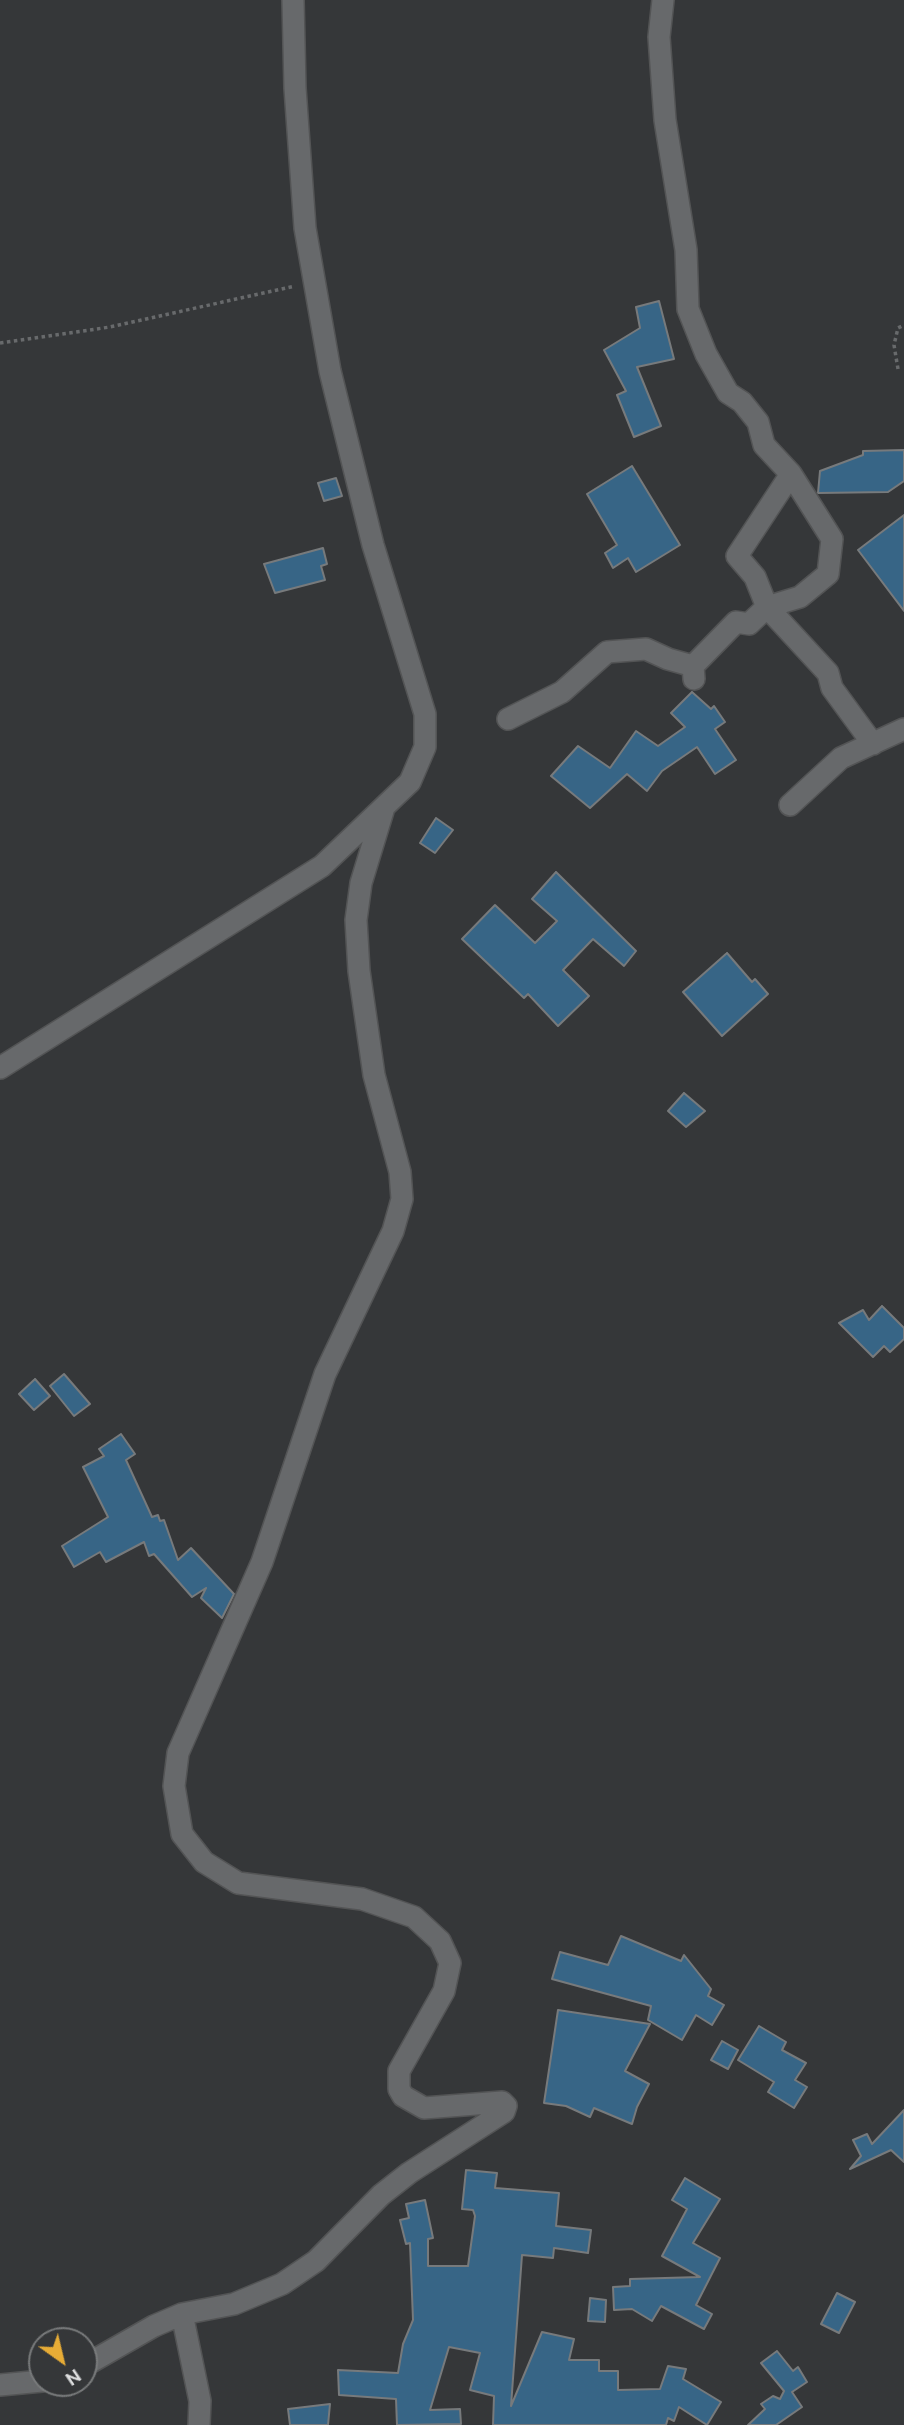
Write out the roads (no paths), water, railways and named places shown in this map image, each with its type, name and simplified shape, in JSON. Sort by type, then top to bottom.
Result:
[{"type":"street","points":[[0,1068],[322,866],[383,811],[410,782],[425,747],[425,714],[373,545],[330,371],[314,281],[305,229],[295,88],[293,0]]},
{"type":"street","points":[[508,719],[562,692],[607,652],[646,649],[694,672],[737,622],[749,624],[767,607],[800,597],[828,574],[832,538],[792,474],[764,445],[758,422],[742,402],[728,393],[706,354],[688,309],[685,250],[665,120],[659,37],[663,0]]},
{"type":"street","points":[[792,474],[737,556],[755,577],[767,607],[828,673],[832,688],[873,744]]},
{"type":"street","points":[[790,805],[841,758],[904,729]]},
{"type":"street","points":[[98,2358],[153,2326],[182,2314],[234,2304],[282,2284],[316,2261],[390,2188],[504,2112],[506,2106],[502,2102],[424,2108],[403,2096],[399,2089],[399,2071],[444,1991],[450,1963],[440,1941],[414,1917],[362,1899],[238,1883],[204,1862],[183,1834],[174,1786],[178,1754],[262,1562],[326,1374],[393,1231],[402,1199],[400,1172],[374,1075],[359,971],[356,920],[361,883],[383,811]]},
{"type":"street","points":[[182,2314],[200,2402],[199,2425]]},
{"type":"street","points":[[0,2385],[28,2382]]}]
